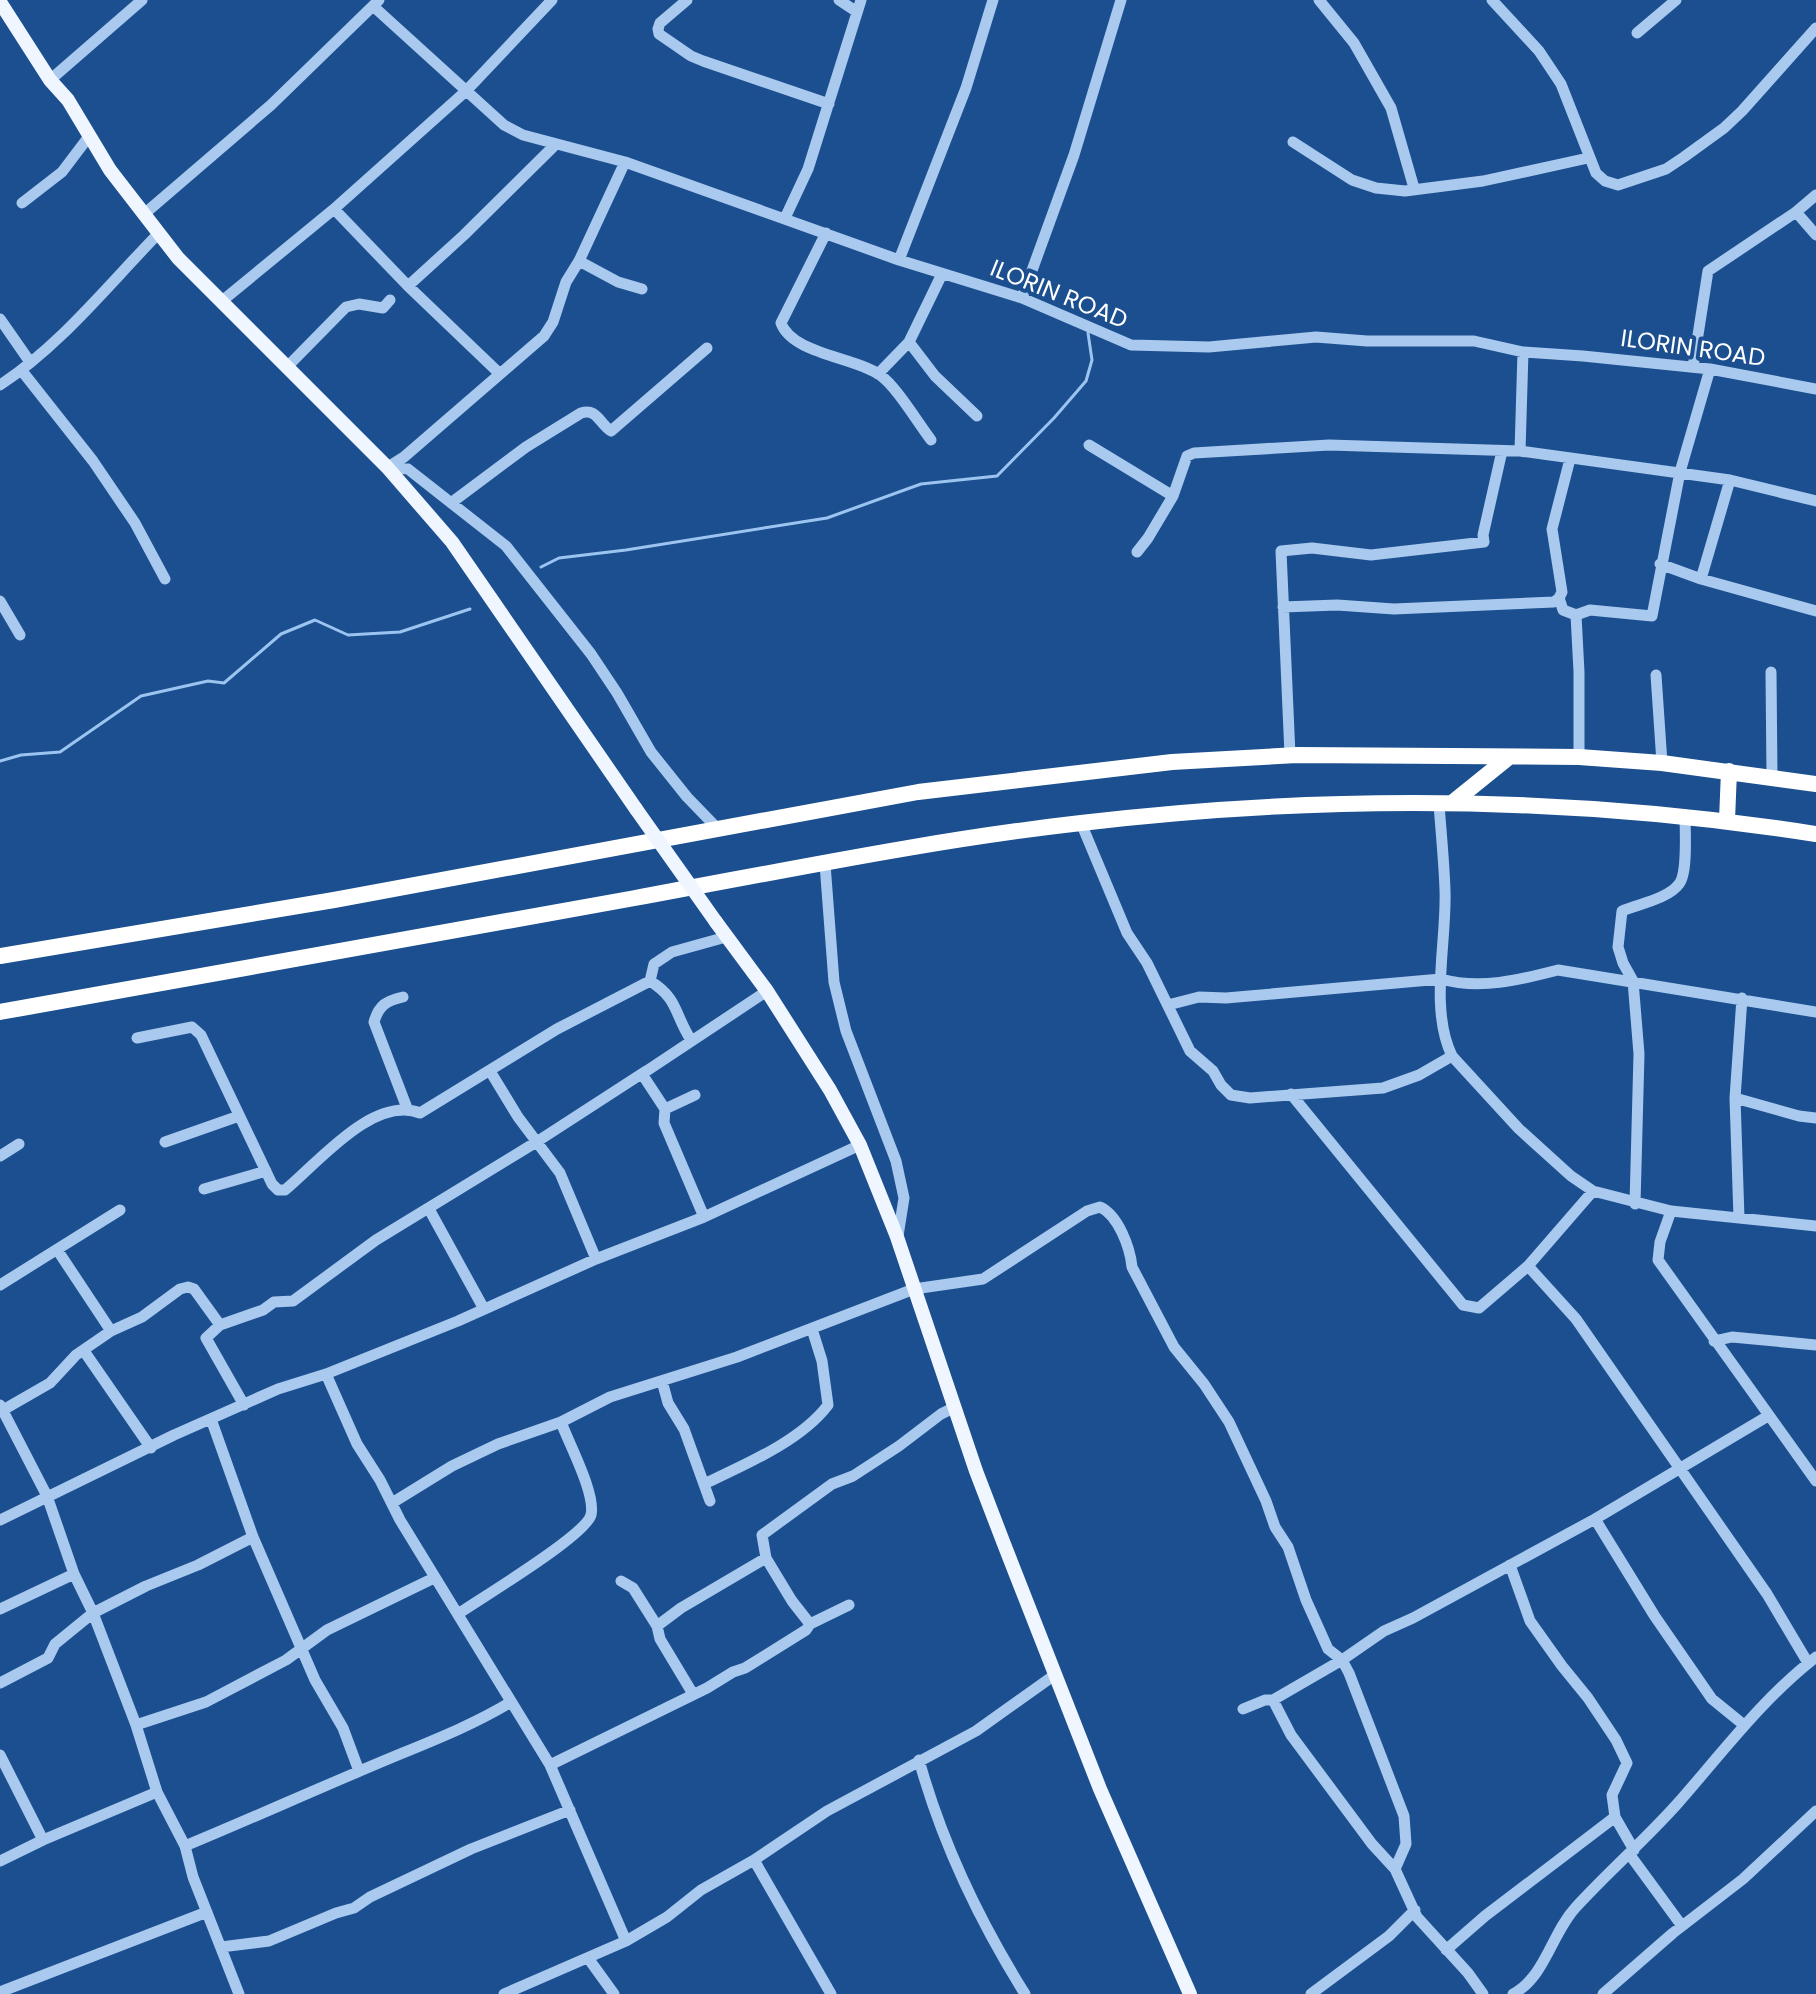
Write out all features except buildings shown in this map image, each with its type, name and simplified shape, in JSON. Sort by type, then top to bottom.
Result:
[{"type":"highway","points":[[0,956],[334,900],[918,792],[1172,762],[1290,755],[1579,757],[1662,763],[1816,784]]},
{"type":"highway","points":[[1445,803],[1509,757]]},
{"type":"highway","points":[[1727,820],[1729,771]]},
{"type":"highway","points":[[0,1012],[916,846],[1081,823],[1292,806],[1445,803],[1605,808],[1727,820],[1816,834]]},
{"type":"main road","points":[[0,2],[50,80],[68,100],[110,170],[178,258],[387,467],[460,553],[636,809],[767,991],[830,1090],[860,1145],[897,1237],[1004,1544],[1100,1789],[1190,1994]]},
{"type":"street","points":[[50,80],[142,0]]},
{"type":"street","points":[[222,301],[334,209],[466,91],[552,0]]},
{"type":"street","points":[[687,0],[660,23],[659,34],[691,56],[829,104]]},
{"type":"street","points":[[785,218],[808,169],[859,6],[839,0]]},
{"type":"street","points":[[899,260],[966,88],[993,0]]},
{"type":"street","points":[[1022,298],[1074,155],[1121,0]]},
{"type":"street","points":[[1319,0],[1354,43],[1391,108],[1414,188]]},
{"type":"street","points":[[1492,0],[1539,51],[1569,97],[1588,158],[1596,173],[1605,181],[1618,185],[1666,169],[1724,128],[1816,28]]},
{"type":"street","points":[[1637,33],[1673,1]]},
{"type":"street","points":[[143,215],[271,105],[376,3]]},
{"type":"street","name":"ILORIN ROAD","points":[[376,3],[466,91],[504,125],[523,135],[625,162],[899,260],[1022,298],[1122,342],[1143,347],[1209,347],[1316,337],[1367,341],[1474,341],[1523,352],[1710,369],[1816,389]]},
{"type":"street","points":[[22,203],[62,172],[90,135]]},
{"type":"street","points":[[1293,142],[1352,180],[1376,188],[1405,191],[1483,181],[1588,158]]},
{"type":"street","points":[[408,286],[556,144]]},
{"type":"street","points":[[387,467],[404,457],[544,336],[553,322],[566,282],[579,261],[625,162]]},
{"type":"street","points":[[1693,367],[1708,271],[1816,195]]},
{"type":"street","points":[[334,209],[408,286],[500,374]]},
{"type":"street","points":[[1796,212],[1816,235]]},
{"type":"street","points":[[826,233],[781,323],[784,331],[796,341],[878,374],[931,440]]},
{"type":"street","points":[[0,385],[56,340],[158,234]]},
{"type":"street","points":[[579,261],[618,282],[642,289]]},
{"type":"street","points":[[878,374],[909,342],[942,274]]},
{"type":"street","points":[[287,367],[346,307],[359,304],[383,308],[390,300]]},
{"type":"street","points":[[0,319],[26,366],[135,523],[165,579]]},
{"type":"street","points":[[909,342],[935,376],[977,416]]},
{"type":"street","points":[[451,503],[526,447],[581,413],[595,413],[611,431],[707,348]]},
{"type":"street","points":[[1520,451],[1523,352]]},
{"type":"street","points":[[1559,598],[1563,610],[1576,615],[1590,610],[1652,616],[1680,472],[1710,369]]},
{"type":"street","points":[[1089,445],[1173,496]]},
{"type":"street","points":[[1137,552],[1173,496],[1187,456],[1194,453],[1329,445],[1520,451],[1730,480],[1816,501]]},
{"type":"street","points":[[1290,755],[1281,551],[1312,548],[1371,555],[1484,542],[1502,451]]},
{"type":"street","points":[[1283,607],[1337,605],[1394,609],[1554,602],[1562,592],[1552,529],[1570,459]]},
{"type":"street","points":[[387,467],[408,469],[506,546],[591,654],[651,752],[718,829]]},
{"type":"street","points":[[1701,579],[1730,480]]},
{"type":"street","points":[[1660,564],[1701,579],[1816,611]]},
{"type":"street","points":[[0,601],[20,635]]},
{"type":"street","points":[[1576,615],[1579,757]]},
{"type":"street","points":[[1771,672],[1772,777]]},
{"type":"street","points":[[1656,675],[1662,763]]},
{"type":"street","points":[[1445,803],[1446,892],[1441,979],[1443,1022],[1452,1056],[1519,1129],[1571,1176],[1593,1191],[1671,1211],[1816,1226]]},
{"type":"street","points":[[1635,1204],[1639,1054],[1633,981],[1618,947],[1622,911],[1665,894],[1680,884],[1684,872],[1685,815]]},
{"type":"street","points":[[1081,823],[1127,933],[1147,963],[1190,1051],[1213,1071],[1231,1095],[1250,1098],[1383,1088],[1419,1075],[1452,1056]]},
{"type":"street","points":[[825,864],[834,982],[846,1031],[896,1161],[904,1198],[897,1237]]},
{"type":"street","points":[[137,1038],[192,1027],[201,1035],[266,1171],[278,1190],[285,1190],[354,1128],[381,1115],[407,1108],[420,1113],[557,1029],[650,981],[654,964],[672,952],[726,937]]},
{"type":"street","points":[[1168,1005],[1199,997],[1226,998],[1441,979],[1464,986],[1520,980],[1558,970],[1816,1012]]},
{"type":"street","points":[[650,981],[671,998],[679,1022],[691,1040]]},
{"type":"street","points":[[244,1405],[206,1338],[220,1325],[263,1310],[274,1302],[293,1301],[376,1240],[538,1141],[767,991]]},
{"type":"street","points":[[403,997],[387,1001],[378,1009],[374,1022],[407,1108]]},
{"type":"street","points":[[1739,1218],[1735,1098],[1742,998]]},
{"type":"street","points":[[490,1071],[518,1117],[560,1173],[596,1259]]},
{"type":"street","points":[[646,1071],[642,1074],[665,1109],[664,1123],[704,1217]]},
{"type":"street","points":[[1291,1094],[1463,1305],[1479,1308],[1528,1266],[1593,1191]]},
{"type":"street","points":[[665,1109],[695,1095]]},
{"type":"street","points":[[1735,1098],[1816,1118]]},
{"type":"street","points":[[165,1142],[239,1116]]},
{"type":"street","points":[[0,1156],[19,1144]]},
{"type":"street","points":[[0,1520],[278,1389],[326,1374],[596,1259],[704,1217],[860,1145]]},
{"type":"street","points":[[204,1189],[266,1171]]},
{"type":"street","points":[[392,1503],[452,1466],[498,1444],[561,1422],[610,1397],[737,1357],[914,1289],[983,1279],[1087,1211],[1100,1207],[1111,1212],[1131,1256],[1132,1267],[1174,1347],[1229,1422],[1275,1527],[1288,1547],[1306,1600],[1328,1649],[1342,1660],[1404,1816],[1406,1844],[1395,1869]]},
{"type":"street","points":[[429,1209],[484,1309]]},
{"type":"street","points":[[0,1285],[120,1210]]},
{"type":"street","points":[[1671,1211],[1660,1242],[1658,1260],[1816,1481]]},
{"type":"street","points":[[58,1251],[111,1331]]},
{"type":"street","points":[[1513,1994],[1539,1971],[1548,1950],[1575,1908],[1632,1853],[1744,1725],[1812,1660],[1576,1319],[1528,1266]]},
{"type":"street","points":[[220,1325],[194,1289],[180,1289],[142,1317],[111,1331],[76,1355],[50,1383],[2,1407],[47,1496],[74,1574],[93,1613],[136,1725],[157,1792],[185,1846],[193,1877],[239,1994]]},
{"type":"street","points":[[704,1484],[741,1467],[805,1429],[828,1405],[822,1361],[812,1329]]},
{"type":"street","points":[[1714,1341],[1732,1337],[1816,1345]]},
{"type":"street","points":[[84,1351],[151,1448]]},
{"type":"street","points":[[326,1374],[357,1444],[434,1578],[550,1765],[626,1941]]},
{"type":"street","points":[[662,1381],[668,1403],[684,1429],[710,1501]]},
{"type":"street","points":[[810,1624],[766,1558],[762,1535],[832,1484],[853,1476],[955,1407]]},
{"type":"street","points":[[1243,1709],[1273,1700],[1342,1660],[1384,1631],[1595,1519],[1768,1416]]},
{"type":"street","points":[[211,1419],[253,1537],[315,1680],[343,1728],[359,1771]]},
{"type":"street","points":[[458,1614],[576,1535],[591,1516],[590,1497],[561,1422]]},
{"type":"street","points":[[1595,1519],[1654,1615],[1712,1699],[1744,1725]]},
{"type":"street","points":[[0,1683],[48,1658],[55,1644],[93,1613],[253,1537]]},
{"type":"street","points":[[657,1626],[681,1608],[766,1558]]},
{"type":"street","points":[[1510,1565],[1530,1621],[1588,1698],[1626,1757],[1625,1769],[1612,1795],[1615,1817],[1632,1853],[1682,1926]]},
{"type":"street","points":[[0,1609],[74,1574]]},
{"type":"street","points":[[136,1725],[206,1702],[286,1660],[327,1630],[434,1578]]},
{"type":"street","points":[[621,1581],[633,1588],[693,1694]]},
{"type":"street","points":[[550,1765],[745,1668],[806,1630],[810,1624],[849,1605]]},
{"type":"street","points":[[504,1994],[626,1941],[827,1811],[976,1731],[1056,1674]]},
{"type":"street","points":[[1273,1700],[1291,1735],[1372,1844],[1395,1869],[1417,1917],[1483,1994]]},
{"type":"street","points":[[185,1846],[359,1771],[435,1742],[511,1702]]},
{"type":"street","points":[[0,1755],[43,1840]]},
{"type":"street","points":[[919,1760],[928,1794],[976,1910],[1025,1994]]},
{"type":"street","points":[[0,1861],[157,1792]]},
{"type":"street","points":[[221,1947],[269,1941],[354,1908],[370,1897],[471,1849],[570,1810]]},
{"type":"street","points":[[1603,1994],[1682,1926],[1743,1879],[1816,1811]]},
{"type":"street","points":[[1446,1950],[1485,1916],[1615,1817]]},
{"type":"street","points":[[754,1860],[831,1994]]},
{"type":"street","points":[[1311,1994],[1389,1936],[1415,1910]]},
{"type":"street","points":[[0,1992],[207,1912]]},
{"type":"street","points":[[588,1958],[614,1994]]},
{"type":"waterway","points":[[541,567],[559,558],[827,518],[921,484],[997,476],[1086,381],[1092,360],[1088,333]]},
{"type":"waterway","points":[[0,761],[21,755],[60,752],[141,696],[208,681],[224,683],[281,634],[315,620],[348,635],[400,632],[470,609]]}]
